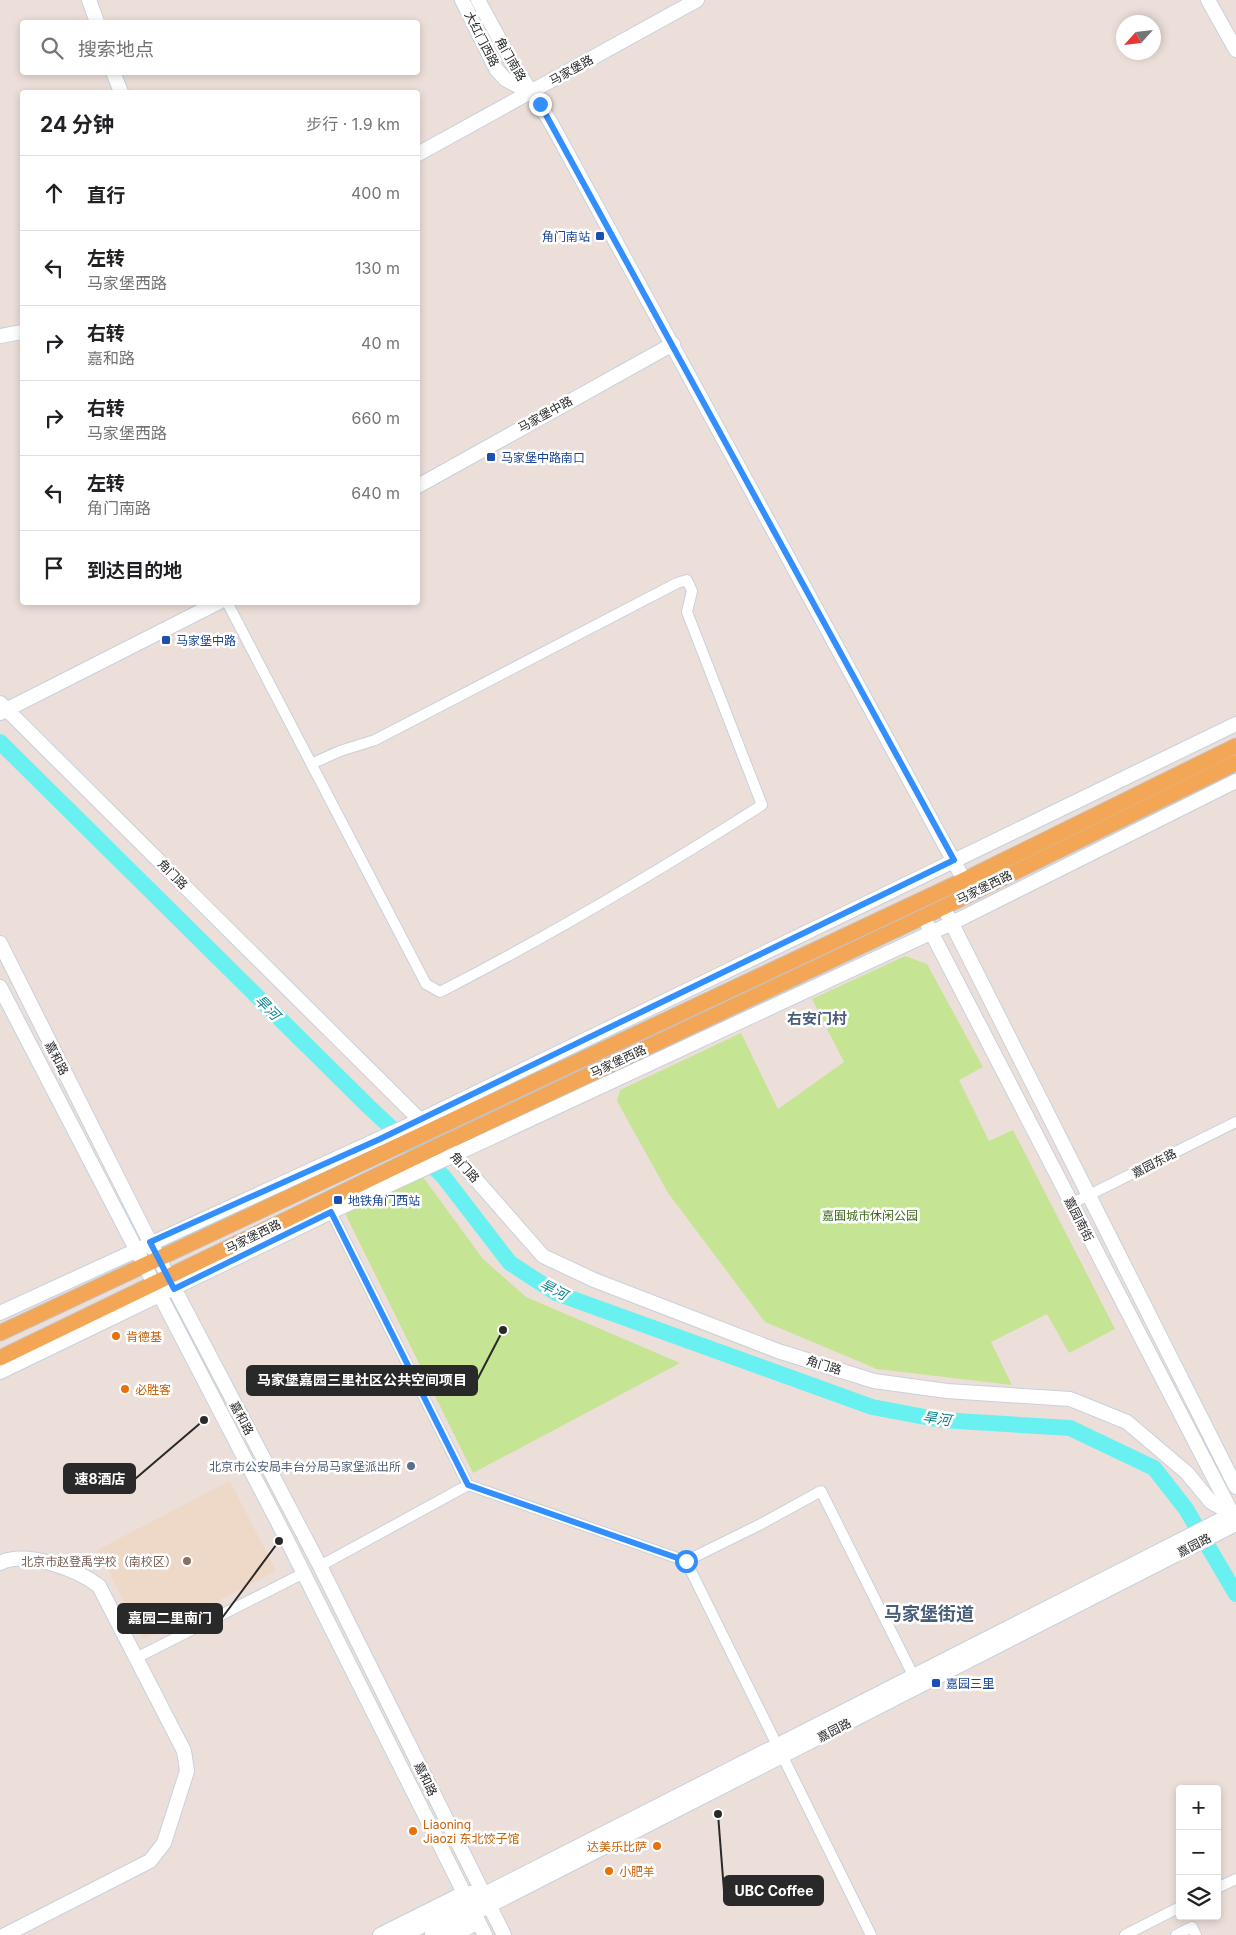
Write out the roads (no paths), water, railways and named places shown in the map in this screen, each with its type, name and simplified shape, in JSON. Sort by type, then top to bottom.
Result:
[{"type":"main road","name":"马家堡西路","points":[[0,1333],[390,1151],[421,1127],[964,880],[1236,746]]},
{"type":"main road","name":"马家堡西路","points":[[0,1358],[172,1283],[400,1164],[944,907],[1236,763]]},
{"type":"street","points":[[89,0],[96,20]]},
{"type":"street","name":"大红门西路","points":[[462,0],[496,69],[505,78],[530,92]]},
{"type":"street","name":"角门南路","points":[[478,0],[530,92],[551,122],[964,880]]},
{"type":"street","name":"马家堡路","points":[[420,153],[697,0]]},
{"type":"street","points":[[1208,0],[1236,50]]},
{"type":"street","points":[[114,75],[120,90]]},
{"type":"street","points":[[0,336],[20,332]]},
{"type":"street","name":"马家堡中路","points":[[420,485],[673,344]]},
{"type":"street","points":[[229,605],[311,764],[426,984],[440,992],[527,947],[676,859],[762,805],[704,651],[687,612],[692,591],[687,580],[677,583],[375,740],[340,751],[311,764]]},
{"type":"street","points":[[2,709],[213,605]]},
{"type":"street","name":"角门路","points":[[2,709],[421,1127]]},
{"type":"street","name":"马家堡西路","points":[[0,1313],[150,1242],[380,1139],[421,1127],[954,860],[1236,724]]},
{"type":"street","name":"马家堡西路","points":[[172,1283],[453,1157],[931,933],[1236,782]]},
{"type":"street","name":"嘉园南街","points":[[944,907],[1236,1487]]},
{"type":"street","name":"嘉园南街","points":[[923,917],[1231,1520]]},
{"type":"street","name":"嘉和路","points":[[0,943],[158,1258],[320,1566],[504,1935]]},
{"type":"street","name":"嘉和路","points":[[0,987],[304,1573],[474,1913]]},
{"type":"street","name":"嘉园东路","points":[[1071,1204],[1236,1122]]},
{"type":"street","name":"角门路","points":[[440,1145],[543,1256],[594,1280],[778,1351],[874,1381],[947,1391],[1070,1399],[1127,1422],[1187,1473],[1211,1502],[1231,1520]]},
{"type":"street","points":[[331,1212],[468,1485],[686,1561],[871,1935]]},
{"type":"street","name":"马家堡西路","points":[[0,1372],[157,1290]]},
{"type":"street","points":[[320,1566],[468,1485]]},
{"type":"street","points":[[686,1561],[822,1491],[913,1676]]},
{"type":"street","name":"嘉园路","points":[[779,1751],[913,1676],[1231,1520]]},
{"type":"street","name":"嘉园路","points":[[474,1913],[486,1900],[1177,1547]]},
{"type":"street","points":[[0,1563],[24,1557],[84,1574],[99,1586],[184,1752],[187,1771],[164,1843],[150,1861],[5,1935]]},
{"type":"street","points":[[136,1658],[304,1573]]},
{"type":"street","points":[[1221,1886],[1236,1879]]},
{"type":"street","points":[[1125,1935],[1176,1909]]},
{"type":"street","points":[[380,1935],[474,1913]]},
{"type":"street","points":[[404,1935],[474,1913]]},
{"type":"street","points":[[432,1935],[474,1913]]},
{"type":"street","points":[[454,1935],[474,1913]]},
{"type":"street","points":[[1176,1935],[1192,1927],[1196,1935]]},
{"type":"waterway","name":"旱河","points":[[0,742],[368,1106],[443,1176],[510,1263],[556,1293],[872,1407],[941,1420],[1070,1428],[1154,1468],[1186,1509],[1236,1594]]},
{"type":"place","name":"角门南站","points":[[600,236]]},
{"type":"place","name":"马家堡中路南口","points":[[491,457]]},
{"type":"place","name":"马家堡中路","points":[[166,640]]},
{"type":"place","name":"地铁角门西站","points":[[338,1200]]},
{"type":"place","name":"马家堡嘉园三里社区公共空间项目","points":[[503,1330]]},
{"type":"place","name":"肯德基","points":[[116,1336]]},
{"type":"place","name":"必胜客","points":[[125,1389]]},
{"type":"place","name":"速8酒店","points":[[204,1420]]},
{"type":"place","name":"北京市公安局丰台分局马家堡派出所","points":[[411,1466]]},
{"type":"place","name":"嘉园二里南门","points":[[279,1541]]},
{"type":"place","name":"北京市赵登禹学校（南校区）","points":[[187,1561]]},
{"type":"place","name":"嘉园三里","points":[[936,1683]]},
{"type":"place","name":"UBC Coffee","points":[[718,1814]]},
{"type":"place","name":"Liaoning Jiaozi 东北饺子馆","points":[[413,1831]]},
{"type":"place","name":"达美乐比萨","points":[[657,1846]]},
{"type":"place","name":"小肥羊","points":[[609,1871]]},
{"type":"district","name":"右安门村","points":[[817,1018]]},
{"type":"district","name":"马家堡街道","points":[[929,1613]]},
{"type":"park label","name":"嘉囿城市休闲公园","points":[[870,1215]]}]
